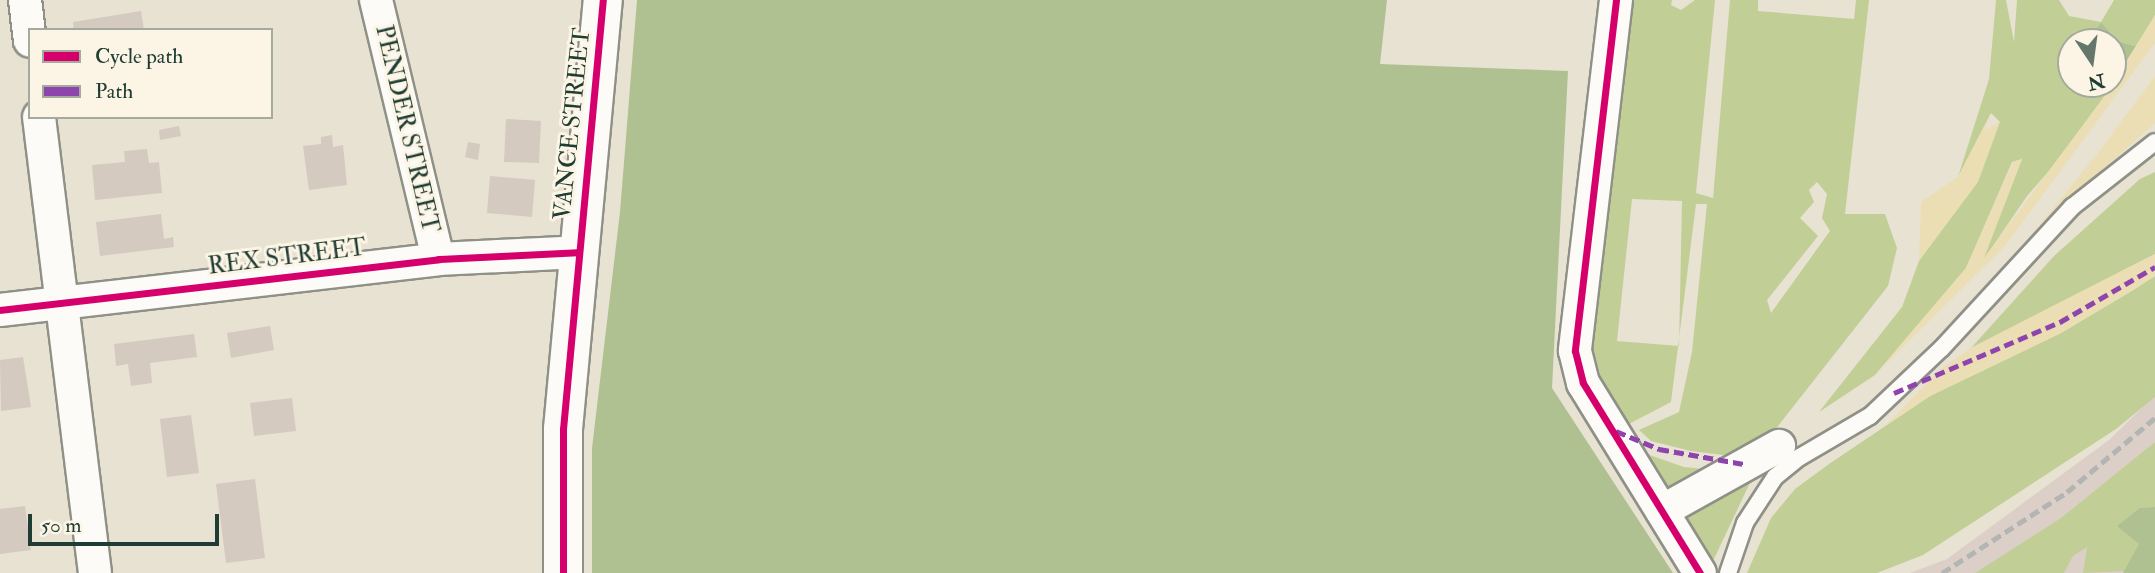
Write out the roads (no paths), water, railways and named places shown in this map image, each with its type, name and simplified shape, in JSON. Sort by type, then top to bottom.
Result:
[{"type":"street","points":[[25,0],[28,28]]},
{"type":"street","name":"PENDER STREET","points":[[376,0],[438,259]]},
{"type":"street","name":"VANCE STREET","points":[[579,252],[603,0]]},
{"type":"street","points":[[1616,0],[1575,351],[1583,383],[1700,573]]},
{"type":"street","points":[[39,119],[95,573]]},
{"type":"street","points":[[563,573],[563,429],[579,252]]},
{"type":"street","name":"REX STREET","points":[[0,310],[438,259],[579,252]]},
{"type":"street","points":[[1662,511],[1779,446]]},
{"type":"lane","points":[[1728,573],[1745,523],[1775,477],[1800,457],[1870,416],[1942,348],[2072,207],[2155,142]]},
{"type":"railway","points":[[1942,573],[2067,492],[2155,418]]}]
